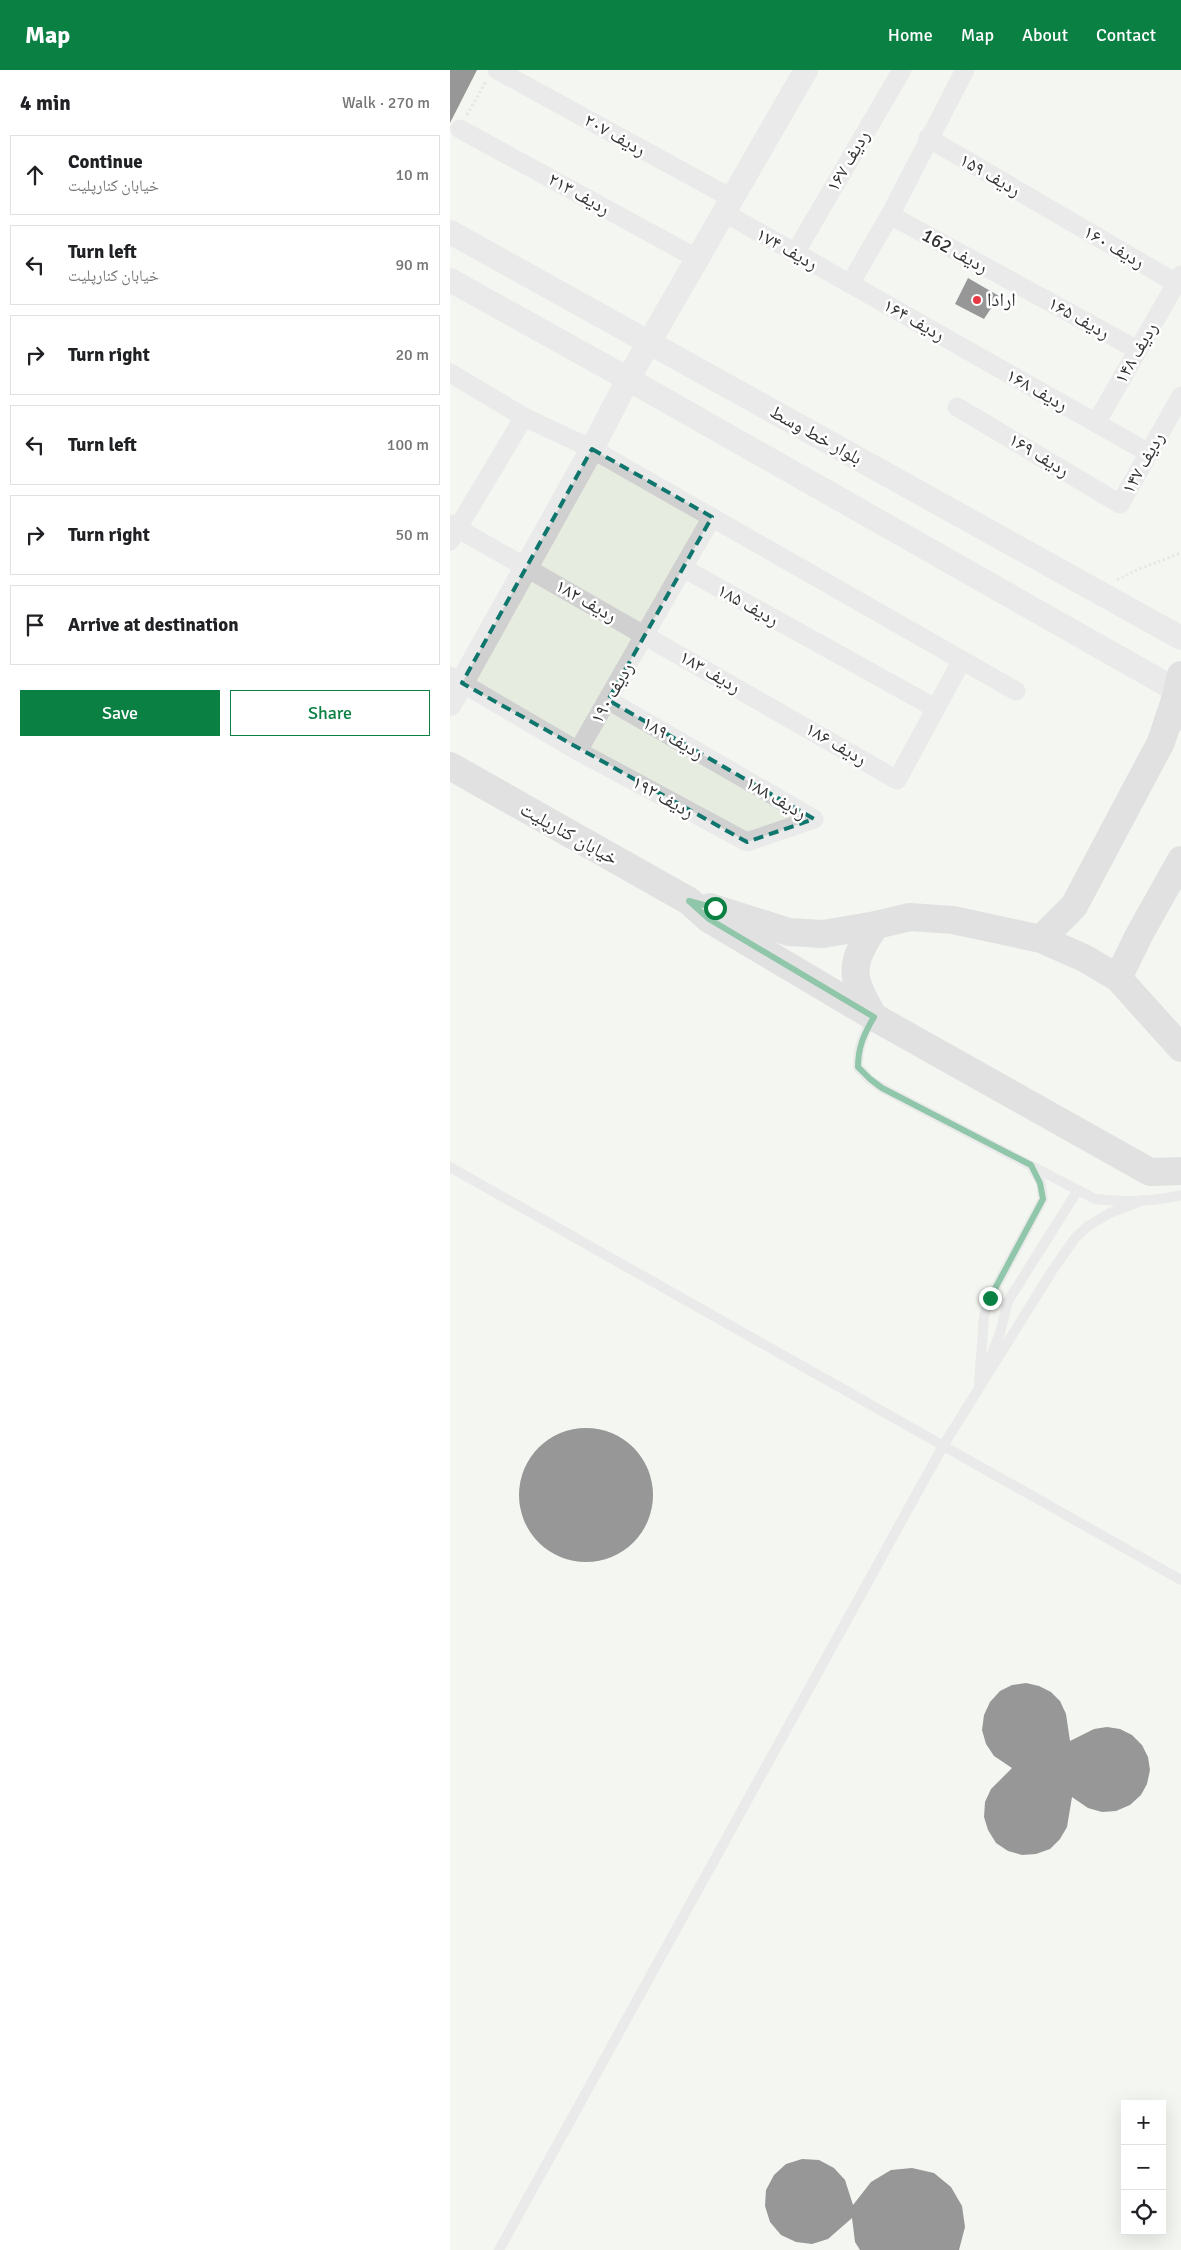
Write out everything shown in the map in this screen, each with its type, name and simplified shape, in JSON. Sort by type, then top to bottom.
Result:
[{"type":"main road","points":[[1040,939],[1074,906],[1161,742],[1178,696]]},
{"type":"main road","name":"خیابان کنارپلیت","points":[[450,766],[689,901],[789,932],[823,934],[910,917],[953,920],[1040,939],[1084,958],[1118,978],[1181,1048]]},
{"type":"main road","points":[[1118,978],[1139,934],[1181,860]]},
{"type":"main road","name":"خیابان کنارپلیت","points":[[689,901],[709,919],[874,1017],[1150,1172]]},
{"type":"main road","points":[[874,1017],[858,991],[856,978],[857,959],[861,947],[876,925]]},
{"type":"main road","points":[[1150,1172],[1181,1171]]},
{"type":"main road","points":[[1150,1172],[1181,1185]]},
{"type":"street","points":[[450,704],[456,680],[526,567],[592,450],[628,379],[806,70]]},
{"type":"street","name":"ردیف ۱۶۷","points":[[795,253],[902,70]]},
{"type":"street","points":[[850,284],[890,215],[928,138],[965,70]]},
{"type":"street","name":"ردیف ۲۰۷","points":[[492,74],[729,206]]},
{"type":"street","name":"ردیف ۲۱۳","points":[[460,129],[698,259]]},
{"type":"street","name":"ردیف ۱۵۹","points":[[928,138],[1052,211]]},
{"type":"street","name":"ردیف ۱۷۴","points":[[729,206],[795,253],[850,284]]},
{"type":"street","name":"ردیف ۱۶۰","points":[[1052,211],[1179,279]]},
{"type":"street","name":"ردیف 162","points":[[890,215],[1020,286]]},
{"type":"street","name":"بلوار خط وسط","points":[[450,232],[1181,638]]},
{"type":"street","name":"ردیف ۱۴۸","points":[[1096,423],[1179,279]]},
{"type":"street","points":[[450,280],[628,379],[1178,696]]},
{"type":"street","name":"ردیف ۱۶۴","points":[[850,284],[978,356]]},
{"type":"street","name":"ردیف ۱۶۵","points":[[1020,286],[1138,350]]},
{"type":"street","name":"ردیف ۱۶۸","points":[[978,356],[1149,453]]},
{"type":"street","points":[[450,374],[524,417],[592,450],[712,517],[1016,691]]},
{"type":"street","name":"ردیف ۱۴۷","points":[[1120,504],[1181,396]]},
{"type":"street","name":"ردیف ۱۶۹","points":[[958,407],[1120,504]]},
{"type":"street","points":[[453,532],[524,417]]},
{"type":"street","name":"ردیف ۱۹۰","points":[[578,751],[712,517]]},
{"type":"street","name":"ردیف ۱۸۲","points":[[453,532],[526,567],[646,635]]},
{"type":"street","name":"ردیف ۱۸۵","points":[[683,568],[934,708]]},
{"type":"street","name":"ردیف ۱۸۳","points":[[646,635],[774,709]]},
{"type":"street","points":[[934,708],[962,660]]},
{"type":"street","name":"ردیف ۱۹۲","points":[[456,680],[578,751],[747,842],[814,819]]},
{"type":"street","name":"ردیف ۱۸۹","points":[[608,700],[738,776]]},
{"type":"street","name":"ردیف ۱۸۶","points":[[774,709],[897,780],[934,708]]},
{"type":"street","name":"ردیف ۱۸۸","points":[[738,776],[814,819]]},
{"type":"lane","points":[[874,1017],[863,1036],[858,1051],[858,1067],[882,1088],[1095,1199],[1113,1201],[1143,1200],[1181,1195]]},
{"type":"lane","points":[[978,1390],[984,1316],[987,1307],[1043,1199],[1040,1183],[1031,1165]]},
{"type":"lane","points":[[450,1167],[1181,1580]]},
{"type":"lane","points":[[978,1390],[1000,1333],[1008,1301],[1078,1190]]},
{"type":"lane","points":[[499,2250],[943,1446],[1052,1271],[1075,1238],[1088,1226],[1110,1212],[1143,1200]]},
{"type":"path","points":[[460,129],[492,74]]},
{"type":"path","points":[[1095,591],[1134,571],[1181,554]]},
{"type":"highlighted area","points":[[592,449],[712,517],[608,700],[814,819],[747,842],[462,683]]},
{"type":"shaded area","points":[[450,70],[1181,70],[1181,2250],[450,2250]]},
{"type":"building","points":[[450,70],[477,70],[450,123]]},
{"type":"building","name":"ارادا","points":[[968,278],[999,296],[984,319],[955,304]]},
{"type":"building","points":[[586,1428],[611,1434],[633,1448],[647,1470],[653,1495],[647,1520],[633,1542],[611,1556],[586,1562],[561,1556],[539,1542],[525,1520],[519,1495],[525,1470],[539,1448],[561,1434]]},
{"type":"building","points":[[1026,1683],[1039,1686],[1051,1692],[1060,1701],[1066,1714],[1070,1741],[1094,1729],[1107,1727],[1120,1729],[1132,1735],[1142,1745],[1148,1757],[1150,1770],[1147,1784],[1141,1795],[1130,1805],[1116,1811],[1102,1812],[1088,1808],[1072,1797],[1067,1827],[1060,1839],[1050,1849],[1036,1854],[1022,1855],[1008,1851],[996,1843],[988,1830],[984,1817],[985,1802],[991,1789],[1012,1768],[994,1756],[986,1744],[982,1730],[984,1715],[990,1702],[1000,1691],[1012,1685]]},
{"type":"building","points":[[802,2159],[819,2160],[834,2168],[845,2180],[853,2205],[871,2182],[891,2170],[912,2168],[934,2173],[951,2187],[962,2206],[965,2227],[959,2250],[860,2250],[855,2242],[852,2218],[828,2239],[812,2244],[796,2242],[781,2235],[770,2222],[765,2206],[766,2190],[774,2175],[786,2164]]},
{"type":"place","name":"ارادا","points":[[977,300]]},
{"type":"route","points":[[715,908],[689,901],[709,919],[874,1017],[863,1036],[858,1051],[858,1067],[870,1079],[882,1088],[1031,1165],[1040,1183],[1043,1199],[990,1298]]}]
